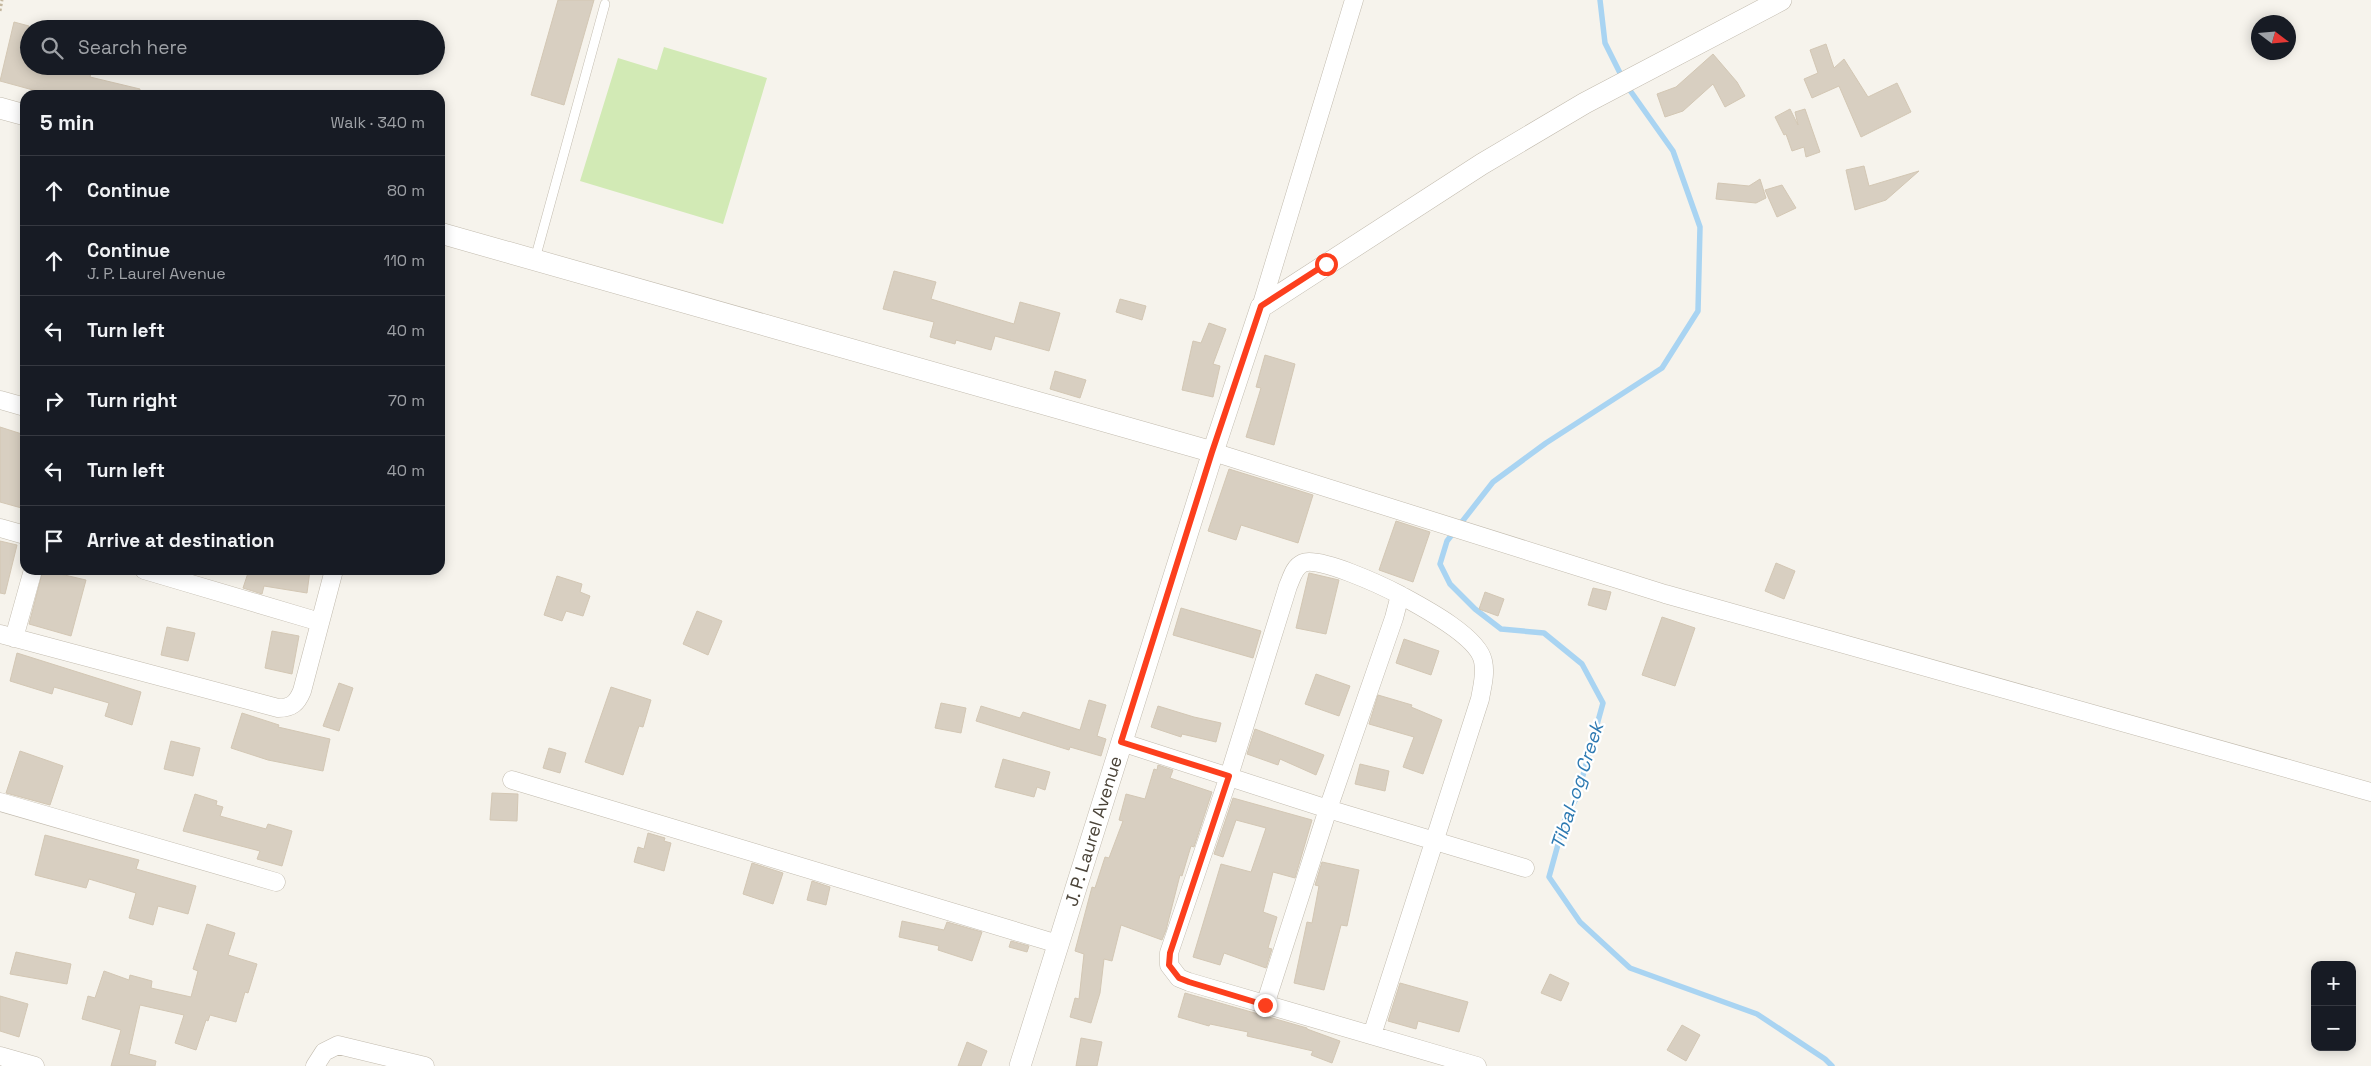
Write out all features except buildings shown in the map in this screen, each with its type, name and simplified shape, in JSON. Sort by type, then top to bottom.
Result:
[{"type":"street","points":[[1261,306],[1354,0]]},
{"type":"street","points":[[1261,306],[1490,159],[1602,94],[1781,0]]},
{"type":"street","points":[[0,108],[20,114]]},
{"type":"street","points":[[445,234],[1212,452],[1665,594],[2371,792]]},
{"type":"street","name":"J. P. Laurel Avenue","points":[[1020,1066],[1212,452],[1261,306]]},
{"type":"street","points":[[0,400],[20,406]]},
{"type":"street","points":[[0,528],[20,534]]},
{"type":"street","points":[[1372,1035],[1480,699],[1484,677],[1483,661],[1479,649],[1443,619],[1400,594],[1378,583],[1317,562],[1304,562],[1295,569],[1170,953],[1169,965],[1179,978],[1189,982],[1477,1066]]},
{"type":"street","points":[[31,575],[7,636],[278,708],[288,708],[294,705],[302,690],[333,575]]},
{"type":"street","points":[[161,575],[320,622]]},
{"type":"street","points":[[1265,1005],[1328,809],[1394,618],[1400,594]]},
{"type":"street","points":[[1121,742],[1328,809],[1525,868]]},
{"type":"street","points":[[512,780],[1058,944]]},
{"type":"street","points":[[0,802],[276,882]]},
{"type":"street","points":[[315,1066],[324,1052],[338,1045],[425,1066]]},
{"type":"street","points":[[0,1056],[34,1066]]},
{"type":"lane","points":[[535,260],[606,4]]},
{"type":"path","points":[[0,11],[2,0]]},
{"type":"green space","points":[[664,47],[767,78],[723,224],[580,181],[618,58],[657,70]]},
{"type":"waterway","name":"Tibal-og Creek","points":[[1600,0],[1605,43],[1621,75]]},
{"type":"waterway","name":"Tibal-og Creek","points":[[1629,89],[1673,151],[1700,227],[1698,311],[1662,368],[1546,443],[1493,482],[1447,541],[1440,564],[1450,584],[1475,609],[1501,629],[1544,633],[1582,664],[1603,703],[1577,797],[1565,819],[1549,877],[1580,922],[1630,968],[1757,1014],[1825,1059],[1832,1066]]},
{"type":"route","points":[[1265,1005],[1179,978],[1169,965],[1170,953],[1229,776],[1121,742],[1212,452],[1261,306],[1326,264]]}]
